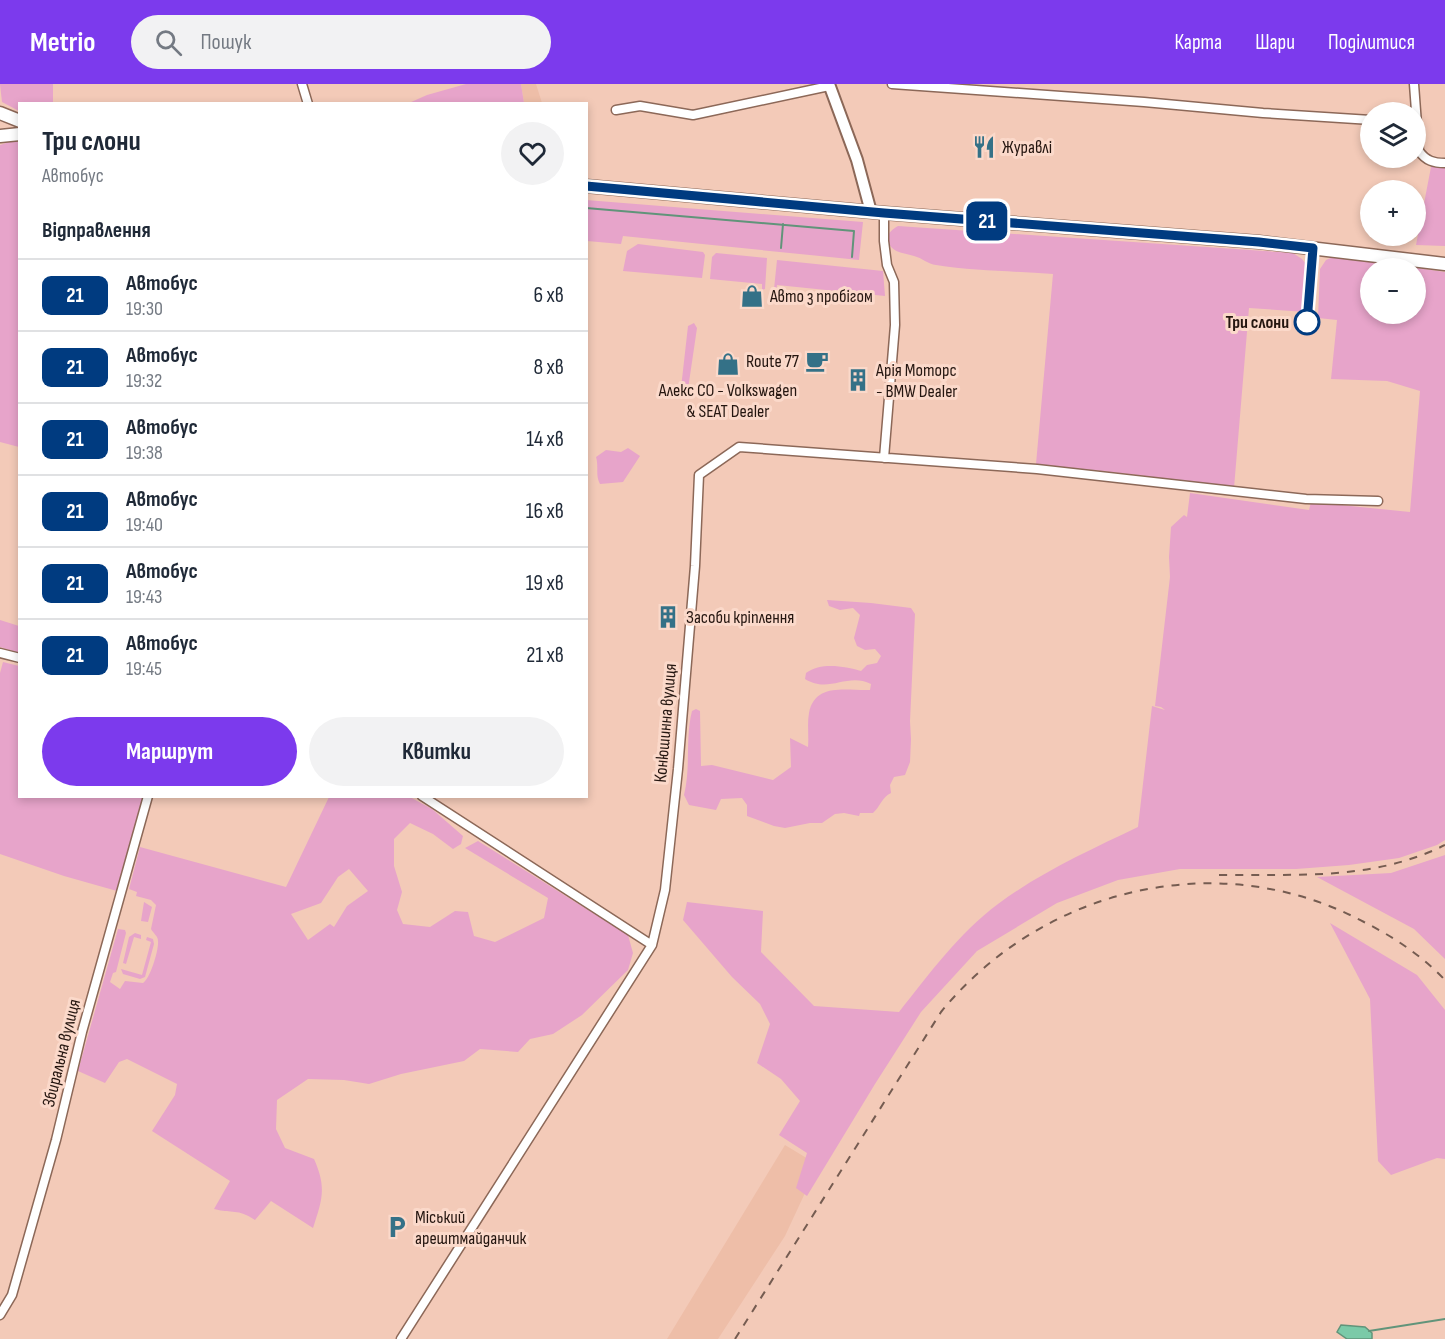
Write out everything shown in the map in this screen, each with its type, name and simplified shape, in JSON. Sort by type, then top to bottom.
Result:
[{"type":"highway","points":[[0,113],[18,120]]},
{"type":"highway","points":[[0,136],[18,134]]},
{"type":"highway","points":[[588,186],[878,213],[1259,242],[1445,264]]},
{"type":"main road","points":[[829,85],[878,213]]},
{"type":"street","points":[[302,84],[307,102]]},
{"type":"street","points":[[892,84],[1360,119]]},
{"type":"street","points":[[1414,84],[1415,102]]},
{"type":"street","points":[[616,110],[640,106],[693,115],[829,85]]},
{"type":"street","points":[[1426,159],[1445,163]]},
{"type":"street","points":[[878,213],[887,265],[894,282],[895,325],[884,458],[1037,469],[1306,499],[1378,501]]},
{"type":"street","name":"Конюшинна вулиця","points":[[401,1339],[652,945],[665,890],[678,769],[694,571],[699,475],[739,447],[884,458]]},
{"type":"street","points":[[0,653],[18,658]]},
{"type":"street","name":"Збиральна вулиця","points":[[0,1315],[12,1295],[147,798]]},
{"type":"street","points":[[425,798],[652,945]]},
{"type":"shaded area","points":[[0,84],[53,84],[53,102],[18,102],[18,110],[2,102]]},
{"type":"shaded area","points":[[466,84],[521,84],[524,102],[411,102]]},
{"type":"shaded area","points":[[521,84],[536,84],[542,102],[524,102]]},
{"type":"shaded area","points":[[18,142],[18,447],[0,442],[0,145]]},
{"type":"shaded area","points":[[1431,167],[1445,167],[1445,246],[1426,245],[1426,193]]},
{"type":"shaded area","points":[[588,200],[863,222],[859,260],[623,236],[621,244],[588,241]]},
{"type":"shaded area","points":[[898,226],[1293,253],[1302,259],[1306,264],[1306,312],[1249,308],[1234,488],[1036,464],[1053,274],[979,270],[933,264],[892,248],[888,235]]},
{"type":"shaded area","points":[[638,244],[703,252],[705,255],[702,278],[623,271],[627,251]]},
{"type":"shaded area","points":[[716,253],[767,258],[765,289],[762,290],[762,284],[710,279],[712,257]]},
{"type":"shaded area","points":[[1335,256],[1360,260],[1360,324],[1426,324],[1426,269],[1445,272],[1445,840],[1399,858],[1349,865],[1296,869],[1180,869],[1118,880],[1057,903],[977,951],[921,1012],[807,1196],[796,1188],[807,1153],[779,1135],[800,1101],[781,1079],[757,1063],[770,1024],[760,1004],[732,977],[683,920],[687,902],[763,911],[761,952],[814,1006],[899,1012],[957,941],[998,904],[1049,872],[1138,827],[1152,706],[1165,710],[1155,706],[1170,577],[1171,527],[1184,515],[1187,517],[1190,493],[1309,510],[1311,502],[1410,512],[1420,391],[1387,381],[1331,379],[1337,320],[1318,318],[1320,269],[1326,260]]},
{"type":"shaded area","points":[[777,260],[883,271],[885,296],[777,285],[776,293],[774,289]]},
{"type":"shaded area","points":[[694,323],[697,328],[688,389],[681,388],[688,326]]},
{"type":"shaded area","points":[[628,448],[640,456],[623,482],[600,484],[596,457],[606,450],[621,452]]},
{"type":"shaded area","points":[[827,600],[911,608],[915,614],[910,762],[905,775],[894,777],[890,785],[891,793],[873,813],[860,813],[859,816],[835,814],[822,823],[785,828],[774,826],[747,816],[747,805],[742,798],[721,799],[716,810],[689,805],[684,795],[692,711],[696,709],[700,711],[701,766],[712,765],[773,780],[791,767],[790,738],[808,747],[809,713],[812,703],[818,696],[833,690],[870,690],[871,684],[862,681],[822,684],[805,679],[806,673],[826,666],[861,671],[867,665],[877,663],[881,656],[875,649],[865,650],[857,646],[854,638],[860,615],[853,608],[840,610],[829,606]]},
{"type":"shaded area","points":[[0,620],[18,626],[18,653],[0,647]]},
{"type":"shaded area","points":[[3,662],[18,666],[18,798],[143,798],[117,891],[0,854],[0,673]]},
{"type":"shaded area","points":[[329,798],[412,798],[432,809],[463,836],[461,844],[453,849],[433,834],[410,823],[394,839],[394,866],[402,892],[397,910],[403,924],[430,927],[455,911],[468,912],[474,936],[495,942],[544,918],[548,898],[465,848],[478,841],[628,935],[633,953],[628,970],[582,1015],[553,1034],[530,1039],[518,1052],[480,1049],[464,1061],[401,1074],[369,1084],[344,1080],[308,1079],[277,1100],[276,1129],[285,1148],[314,1159],[321,1178],[321,1202],[313,1228],[271,1201],[255,1220],[239,1213],[214,1209],[230,1181],[152,1131],[175,1095],[177,1084],[127,1059],[119,1062],[105,1083],[78,1071],[118,929],[125,930],[126,933],[116,972],[113,973],[110,982],[120,989],[125,981],[143,983],[156,957],[158,939],[151,929],[156,905],[151,900],[136,896],[137,892],[129,889],[140,847],[286,887]],"holes":[[[349,869],[368,891],[347,906],[334,927],[330,924],[308,940],[291,914],[321,903],[338,877]]]},
{"type":"shaded area","points":[[1445,855],[1445,959],[1414,929],[1317,877],[1391,873]]},
{"type":"shaded area","points":[[144,902],[152,907],[148,922],[141,921]]},
{"type":"shaded area","points":[[1330,923],[1417,975],[1445,1010],[1445,1159],[1437,1158],[1391,1175],[1378,1161],[1370,999]]},
{"type":"shaded area","points":[[135,933],[141,935],[141,939],[134,937],[126,964],[123,963],[129,937]]},
{"type":"shaded area","points":[[147,937],[153,939],[154,944],[145,977],[140,979],[123,974],[121,969],[142,975],[151,942],[146,940]]},
{"type":"shaded area","points":[[785,1145],[818,1165],[785,1236],[718,1339],[667,1339]]},
{"type":"shaded area","points":[[1341,1325],[1365,1327],[1372,1333],[1372,1339],[1347,1339],[1337,1332]]},
{"type":"waterway","points":[[588,208],[854,231],[852,257]]},
{"type":"waterway","points":[[781,248],[783,224]]},
{"type":"waterway","points":[[1369,1331],[1445,1319]]},
{"type":"railway","points":[[1219,875],[1306,875],[1363,870],[1418,857],[1445,845]]},
{"type":"railway","points":[[735,1339],[941,1012],[983,969],[1030,934],[1082,908],[1137,891],[1194,884],[1252,886],[1309,899],[1364,922],[1407,948],[1445,980]]},
{"type":"bus line","name":"21","points":[[588,186],[1313,248],[1307,322]]},
{"type":"place","name":"Журавлі","points":[[984,147]]},
{"type":"place","name":"Авто з пробігом","points":[[752,296]]},
{"type":"place","name":"Три слони","points":[[1307,322]]},
{"type":"place","name":"Route 77","points":[[817,361]]},
{"type":"place","name":"Алекс CO - Volkswagen & SEAT Dealer","points":[[728,364]]},
{"type":"place","name":"Арія Моторс - BMW Dealer","points":[[858,380]]},
{"type":"place","name":"Засоби кріплення","points":[[668,617]]},
{"type":"place","name":"Міський арештмайданчик","points":[[397,1227]]}]
